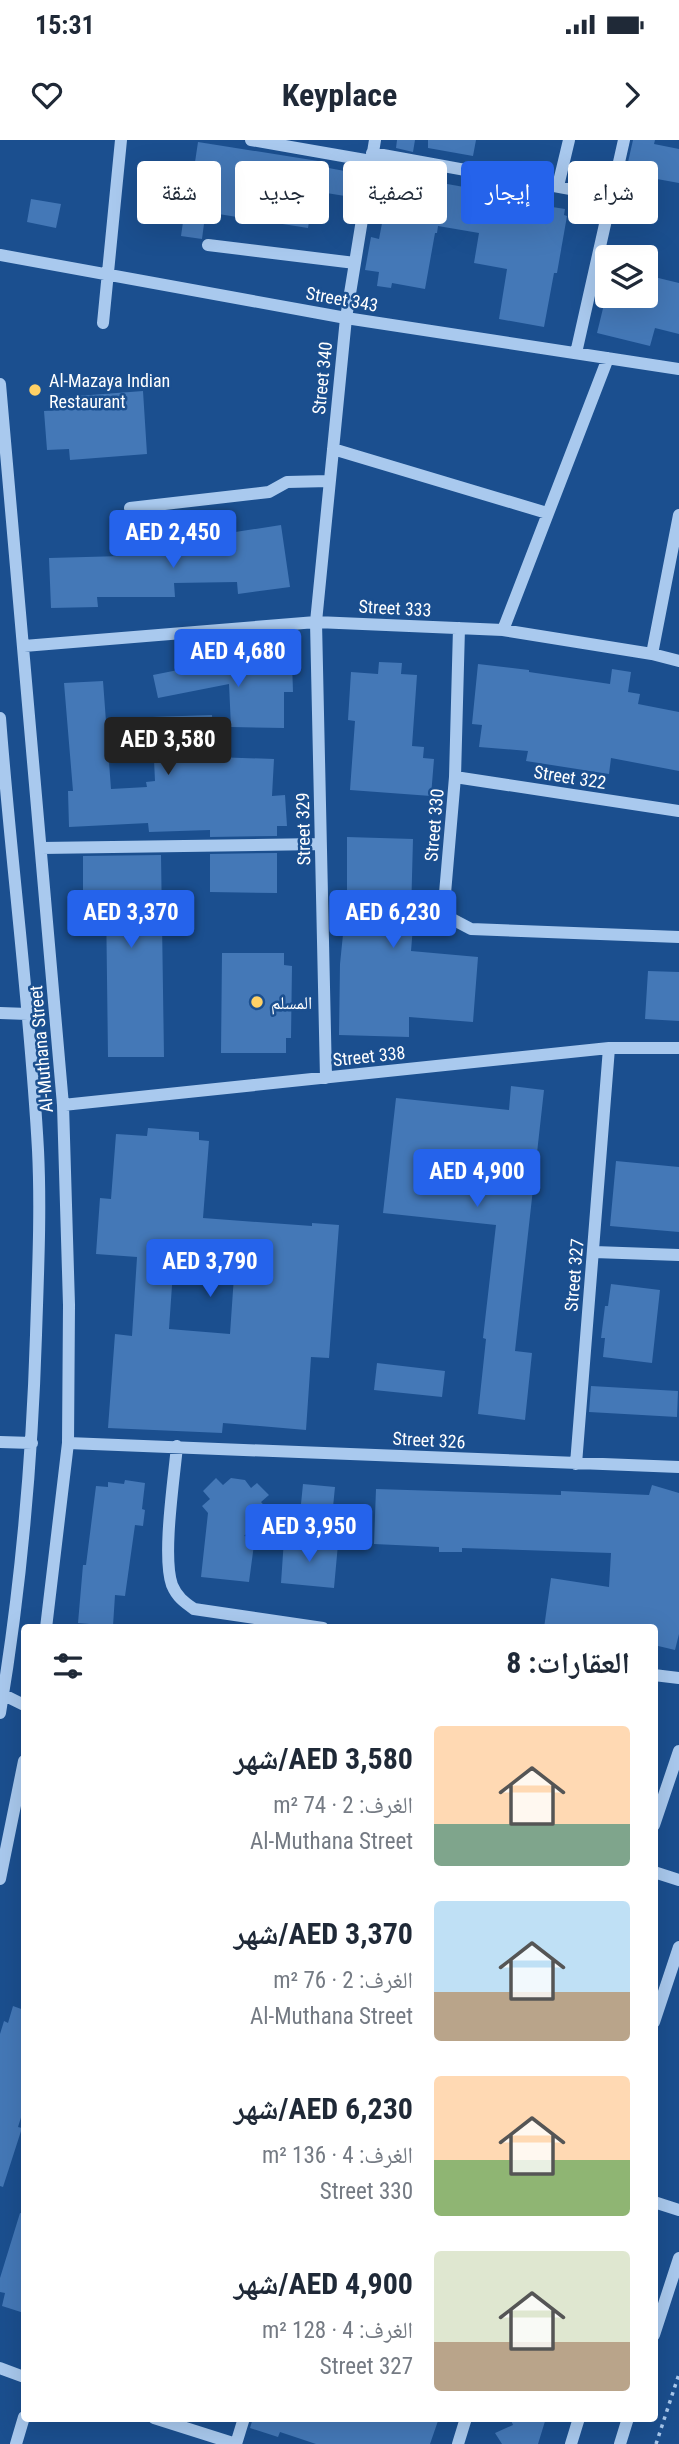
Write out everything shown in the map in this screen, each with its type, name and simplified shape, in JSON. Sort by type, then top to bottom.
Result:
[{"type":"street","points":[[103,323],[121,140]]},
{"type":"street","points":[[251,140],[373,151],[568,188]]},
{"type":"street","points":[[558,186],[569,140]]},
{"type":"street","points":[[619,161],[624,140]]},
{"type":"street","name":"Street 340","points":[[316,622],[346,318],[373,151]]},
{"type":"street","points":[[576,353],[605,224]]},
{"type":"street","points":[[208,246],[355,263]]},
{"type":"street","name":"Street 343","points":[[0,255],[346,318],[679,369]]},
{"type":"street","points":[[503,630],[608,358]]},
{"type":"street","name":"Al-Muthana Street","points":[[0,384],[64,1105],[69,1305],[68,1443],[46,1624]]},
{"type":"street","points":[[333,449],[547,513]]},
{"type":"street","points":[[130,508],[269,492],[287,482],[330,481]]},
{"type":"street","points":[[652,653],[678,523]]},
{"type":"street","name":"Street 333","points":[[24,646],[316,622],[503,630],[652,653],[679,661]]},
{"type":"street","name":"Street 329","points":[[316,622],[326,1078]]},
{"type":"street","name":"Street 330","points":[[459,628],[455,777],[444,905],[452,919],[471,929],[679,937]]},
{"type":"street","name":"Al-Muthana Street","points":[[0,718],[38,1152],[38,1277],[33,1443],[24,1550],[0,1713]]},
{"type":"street","name":"Street 322","points":[[455,777],[679,811]]},
{"type":"street","points":[[41,848],[320,844]]},
{"type":"street","points":[[0,1013],[28,1014]]},
{"type":"street","name":"Street 338","points":[[64,1105],[609,1048],[679,1048]]},
{"type":"street","name":"Street 327","points":[[576,1464],[609,1048]]},
{"type":"street","points":[[594,1252],[679,1255]]},
{"type":"street","points":[[0,1442],[33,1443]]},
{"type":"street","name":"Street 326","points":[[68,1443],[679,1467]]},
{"type":"street","points":[[177,1446],[168,1563],[172,1583],[179,1598],[194,1609],[296,1624]]},
{"type":"street","points":[[658,1675],[679,1678]]},
{"type":"street","points":[[2,1693],[21,1703]]},
{"type":"street","points":[[658,1813],[679,1751]]},
{"type":"street","points":[[0,1879],[21,1776]]},
{"type":"street","points":[[658,1873],[679,1880]]},
{"type":"street","points":[[658,2010],[679,1947]]},
{"type":"street","points":[[658,2203],[679,2210]]},
{"type":"street","points":[[658,2323],[679,2258]]},
{"type":"street","points":[[0,2368],[21,2376]]},
{"type":"street","points":[[16,2444],[23,2422]]},
{"type":"street","points":[[167,2422],[236,2444],[243,2422]]},
{"type":"street","points":[[458,2444],[465,2422]]},
{"type":"street","points":[[571,2444],[578,2422]]},
{"type":"street","points":[[620,2444],[627,2422]]},
{"type":"path","points":[[656,2444],[679,2374]]},
{"type":"building","points":[[397,140],[415,140],[413,152],[396,148]]},
{"type":"building","points":[[428,140],[476,140],[473,156],[428,148]]},
{"type":"building","points":[[633,140],[655,140],[654,144],[679,149],[679,183],[658,179],[658,161],[628,161]]},
{"type":"building","points":[[198,142],[318,161],[235,161],[235,217],[221,214],[221,161],[195,161]]},
{"type":"building","points":[[329,168],[343,171],[343,196],[329,193]]},
{"type":"building","points":[[447,184],[461,186],[461,224],[554,224],[554,207],[565,209],[564,215],[567,216],[544,327],[499,319],[507,269],[474,263],[479,233],[438,226],[425,289],[392,283],[391,288],[377,286],[379,272],[365,270],[371,237],[379,239],[382,224],[447,224]]},
{"type":"building","points":[[31,199],[61,204],[56,228],[27,222]]},
{"type":"building","points":[[183,224],[204,224],[202,239],[181,236]]},
{"type":"building","points":[[282,224],[309,224],[308,228]]},
{"type":"building","points":[[658,278],[679,283],[679,334],[655,328],[650,346],[597,333],[603,308],[658,308]]},
{"type":"building","points":[[143,391],[147,454],[70,460],[69,449],[47,450],[44,411],[64,410],[64,397]]},
{"type":"building","points":[[281,525],[290,587],[238,594],[237,582],[174,583],[175,597],[97,597],[98,607],[51,608],[49,558],[184,554],[184,543],[231,542],[229,533]]},
{"type":"building","points":[[292,662],[293,692],[284,692],[284,728],[231,727],[229,684],[158,698],[153,675],[203,665]]},
{"type":"building","points":[[379,662],[402,663],[401,674],[417,675],[412,746],[424,747],[423,758],[434,759],[431,796],[350,790],[355,721],[348,720],[351,672],[378,674]]},
{"type":"building","points":[[478,664],[610,684],[612,669],[631,672],[628,692],[640,694],[638,704],[679,712],[679,771],[611,758],[609,774],[526,761],[528,751],[479,747],[482,725],[472,724]]},
{"type":"building","points":[[103,681],[111,789],[147,787],[146,782],[155,781],[152,717],[212,715],[214,757],[274,759],[272,796],[285,795],[287,826],[277,826],[277,836],[210,837],[210,830],[149,832],[148,823],[69,827],[68,791],[73,791],[64,683]]},
{"type":"building","points":[[347,837],[413,839],[411,914],[414,914],[411,951],[478,957],[473,1022],[409,1017],[409,1037],[339,1035],[340,964],[347,895]]},
{"type":"building","points":[[277,853],[277,893],[210,892],[210,854]]},
{"type":"building","points":[[161,855],[164,1057],[108,1057],[106,899],[83,899],[83,856]]},
{"type":"building","name":"المسلم","points":[[222,953],[284,953],[284,965],[292,966],[291,1038],[286,1038],[286,1053],[221,1053]]},
{"type":"building","points":[[648,971],[679,972],[679,1021],[645,1019]]},
{"type":"building","points":[[511,1086],[544,1090],[515,1351],[532,1353],[525,1420],[478,1414],[486,1339],[483,1338],[496,1225],[383,1213],[396,1098],[509,1110]]},
{"type":"building","points":[[148,1128],[199,1132],[199,1140],[209,1141],[203,1218],[312,1226],[312,1223],[339,1225],[329,1358],[311,1357],[306,1430],[223,1423],[222,1433],[108,1428],[115,1334],[132,1336],[137,1257],[96,1254],[100,1198],[111,1199],[116,1134],[147,1136]],"holes":[[[175,1242],[236,1247],[230,1334],[169,1329]]]},
{"type":"building","points":[[616,1161],[679,1167],[679,1232],[610,1226]]},
{"type":"building","points":[[611,1284],[660,1290],[652,1363],[603,1357],[605,1338],[601,1338]]},
{"type":"building","points":[[377,1363],[445,1371],[442,1397],[374,1390]]},
{"type":"building","points":[[591,1386],[678,1391],[677,1417],[589,1412]]},
{"type":"building","points":[[216,1478],[223,1485],[231,1478],[245,1480],[251,1488],[257,1483],[269,1495],[261,1502],[270,1512],[244,1536],[255,1537],[249,1582],[201,1577],[208,1513],[202,1506],[210,1499],[203,1491]]},
{"type":"building","points":[[125,1480],[145,1483],[143,1526],[135,1525],[125,1596],[115,1595],[113,1624],[78,1623],[83,1565],[86,1565],[96,1486],[108,1487],[108,1482],[124,1484]]},
{"type":"building","points":[[303,1484],[335,1487],[333,1507],[301,1504]]},
{"type":"building","points":[[652,1485],[679,1493],[679,1634],[675,1650],[658,1646],[658,1624],[545,1624],[551,1578],[609,1587],[611,1553],[462,1548],[462,1552],[439,1552],[439,1547],[374,1544],[376,1489],[649,1495]]},
{"type":"building","points":[[284,1539],[338,1544],[334,1588],[281,1583]]},
{"type":"building","points":[[13,2006],[21,2009],[21,2118],[18,2127],[21,2131],[3,2187],[0,2186],[0,2034],[4,2021],[8,2023]]},
{"type":"building","points":[[21,2213],[21,2312],[2,2306],[5,2293],[0,2292],[0,2278]]},
{"type":"building","points":[[252,2422],[438,2422],[430,2444],[316,2444],[280,2432],[278,2437],[250,2428]]},
{"type":"building","points":[[512,2422],[545,2422],[538,2444],[502,2444],[495,2433],[513,2425]]},
{"type":"place","name":"Al-Mazaya Indian Restaurant","points":[[35,390]]},
{"type":"place","name":"المسلم","points":[[257,1002]]}]
